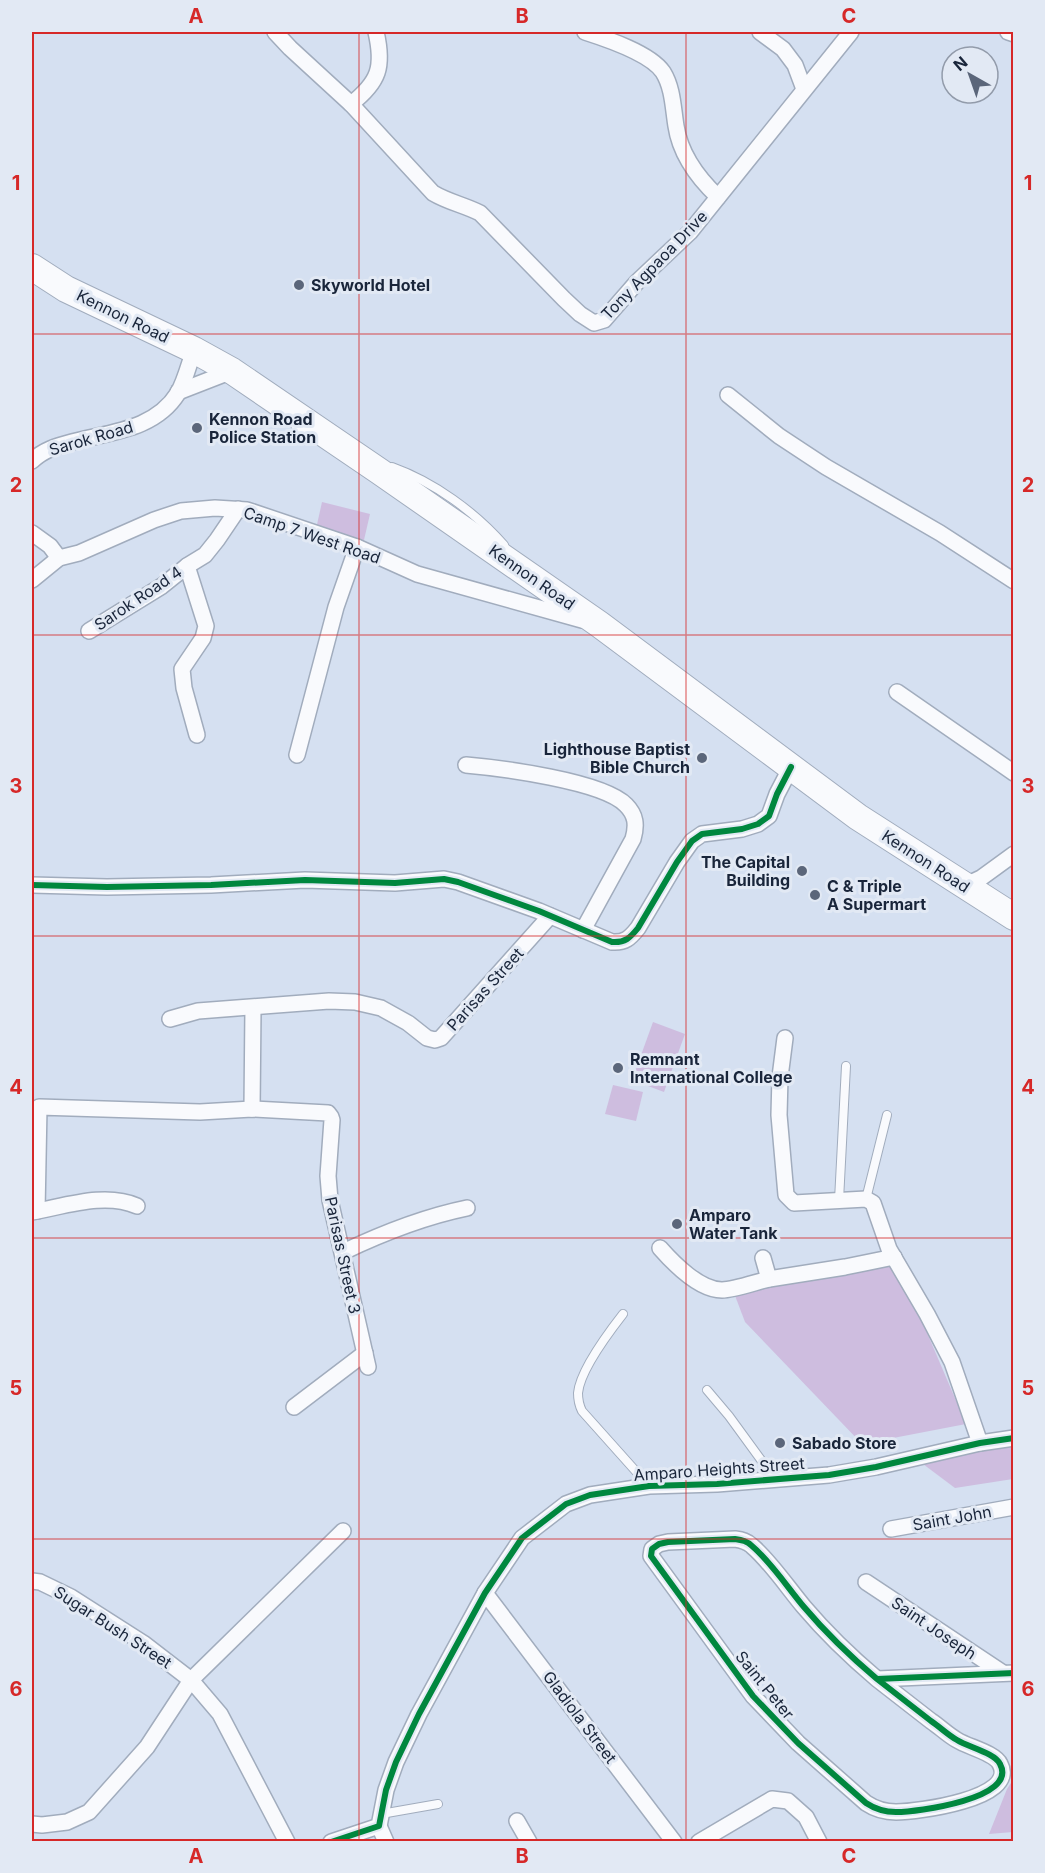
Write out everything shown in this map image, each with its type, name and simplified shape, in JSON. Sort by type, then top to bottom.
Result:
[{"type":"highway","name":"Kennon Road","points":[[32,267],[66,289],[194,350],[232,371],[599,624],[858,817],[973,886],[1014,917]]},
{"type":"street","name":"Tony Agpaoa Drive","points":[[275,32],[351,104],[433,193],[480,213],[580,314],[594,323],[604,320],[637,282],[690,232],[851,32]]},
{"type":"street","points":[[351,104],[366,92],[378,72],[380,62],[376,32]]},
{"type":"street","points":[[585,32],[648,58],[662,71],[672,93],[676,129],[682,147],[705,185],[718,196]]},
{"type":"street","points":[[760,32],[783,49],[795,65],[804,89]]},
{"type":"street","points":[[1008,32],[1014,34]]},
{"type":"street","name":"Sarok Road","points":[[32,461],[40,452],[127,429],[156,417],[178,392],[194,350]]},
{"type":"street","name":"Sarok Road","points":[[178,392],[232,371]]},
{"type":"street","points":[[728,394],[779,436],[826,467],[940,533],[1014,580]]},
{"type":"street","name":"Camp 7 West Road","points":[[32,580],[59,558],[79,553],[154,520],[181,511],[215,508],[238,509],[357,547],[417,574],[599,624]]},
{"type":"street","name":"Sarok Road 4","points":[[89,631],[162,586],[205,555],[238,509]]},
{"type":"street","points":[[32,532],[50,546],[59,558]]},
{"type":"street","points":[[297,756],[336,606],[357,547]]},
{"type":"street","name":"Sarok Road 4","points":[[187,566],[206,627],[203,638],[182,669],[184,688],[197,735]]},
{"type":"street","points":[[897,692],[1014,773]]},
{"type":"street","points":[[466,765],[520,772],[577,784],[616,798],[630,809],[636,827],[633,838],[583,930]]},
{"type":"street","points":[[32,885],[107,887],[305,880],[395,882],[444,879],[550,916],[612,942],[622,942],[630,938],[692,841],[702,834],[742,829],[758,824],[769,816],[791,767]]},
{"type":"street","points":[[973,886],[1014,854]]},
{"type":"street","name":"Parisas Street","points":[[253,1008],[329,1001],[367,1003],[408,1023],[427,1038],[438,1039],[482,994],[550,916]]},
{"type":"street","points":[[137,1206],[126,1201],[107,1199],[34,1211],[39,1107],[200,1112],[252,1109],[253,1008],[198,1011],[170,1019]]},
{"type":"street","points":[[785,1038],[780,1077],[779,1115],[786,1195],[794,1203],[866,1199],[875,1207],[886,1242],[952,1362],[980,1443]]},
{"type":"street","name":"Parisas Street 3","points":[[252,1109],[326,1112],[331,1117],[328,1176],[330,1200],[367,1360],[294,1407]]},
{"type":"street","points":[[343,1252],[380,1234],[438,1214],[467,1208]]},
{"type":"street","points":[[660,1248],[680,1269],[711,1287],[722,1290],[769,1279],[894,1257]]},
{"type":"street","points":[[763,1258],[769,1279]]},
{"type":"street","name":"Amparo Heights Street","points":[[380,1820],[386,1790],[396,1762],[419,1714],[485,1593],[522,1538],[566,1504],[590,1495],[649,1486],[717,1484],[829,1475],[1014,1438]]},
{"type":"street","name":"Saint John","points":[[891,1529],[1014,1507]]},
{"type":"street","points":[[32,1824],[42,1826],[67,1822],[89,1812],[147,1747],[191,1680],[343,1531]]},
{"type":"street","name":"Saint Peter","points":[[735,1539],[752,1545],[833,1639],[877,1679],[956,1739],[995,1757],[1002,1769],[998,1782],[987,1792],[969,1799],[920,1811],[884,1811],[873,1808],[798,1743],[753,1696],[651,1556],[652,1549],[668,1542],[735,1539]]},
{"type":"street","name":"Sugar Bush Street","points":[[32,1581],[40,1581],[71,1597],[143,1643],[191,1680],[220,1714],[287,1842]]},
{"type":"street","name":"Saint Joseph","points":[[866,1582],[1008,1673]]},
{"type":"street","name":"Gladiola Street","points":[[485,1593],[674,1842]]},
{"type":"street","points":[[877,1679],[1008,1673]]},
{"type":"street","points":[[699,1842],[772,1799],[788,1801],[806,1817],[819,1842]]},
{"type":"street","points":[[331,1842],[380,1820],[386,1842]]},
{"type":"street","points":[[517,1821],[529,1842]]},
{"type":"lane","points":[[839,1200],[846,1066]]},
{"type":"lane","points":[[866,1199],[888,1115]]},
{"type":"lane","points":[[623,1314],[611,1329],[584,1374],[578,1395],[579,1403],[582,1411],[649,1486]]},
{"type":"lane","points":[[707,1390],[775,1479]]},
{"type":"lane","points":[[380,1820],[438,1804]]},
{"type":"shaded area","points":[[322,502],[370,514],[364,540],[316,529]]},
{"type":"shaded area","points":[[653,1022],[685,1034],[664,1092],[632,1080]]},
{"type":"shaded area","points":[[613,1085],[643,1092],[636,1121],[605,1114]]},
{"type":"shaded area","points":[[896,1260],[966,1424],[862,1444],[745,1322],[734,1293]]},
{"type":"shaded area","points":[[1013,1442],[1013,1479],[955,1488],[915,1458]]},
{"type":"shaded area","points":[[1013,1780],[1013,1832],[989,1834],[1007,1789]]},
{"type":"cycle path","points":[[32,885],[107,887],[305,880],[395,883],[444,879],[539,911],[612,942],[620,942],[630,937],[638,928],[692,841],[702,834],[742,829],[758,824],[769,816],[791,767]]},
{"type":"cycle path","points":[[331,1842],[379,1826],[386,1790],[396,1762],[419,1714],[485,1593],[522,1538],[566,1504],[590,1495],[649,1486],[717,1484],[829,1475],[1014,1438]]},
{"type":"cycle path","points":[[877,1679],[954,1738],[997,1760],[1002,1776],[995,1786],[981,1795],[963,1801],[923,1809],[896,1812],[866,1803],[798,1743],[753,1696],[651,1556],[652,1549],[668,1542],[735,1539],[748,1543],[759,1552],[821,1626],[877,1679],[1014,1673]]},
{"type":"place","name":"Skyworld Hotel","points":[[299,285]]},
{"type":"place","name":"Kennon Road Police Station","points":[[197,428]]},
{"type":"place","name":"Lighthouse Baptist Bible Church","points":[[702,758]]},
{"type":"place","name":"The Capital Building","points":[[802,871]]},
{"type":"place","name":"C & Triple A Supermart","points":[[815,895]]},
{"type":"place","name":"Remnant International College","points":[[618,1068]]},
{"type":"place","name":"Amparo Water Tank","points":[[677,1224]]},
{"type":"place","name":"Sabado Store","points":[[780,1443]]}]
